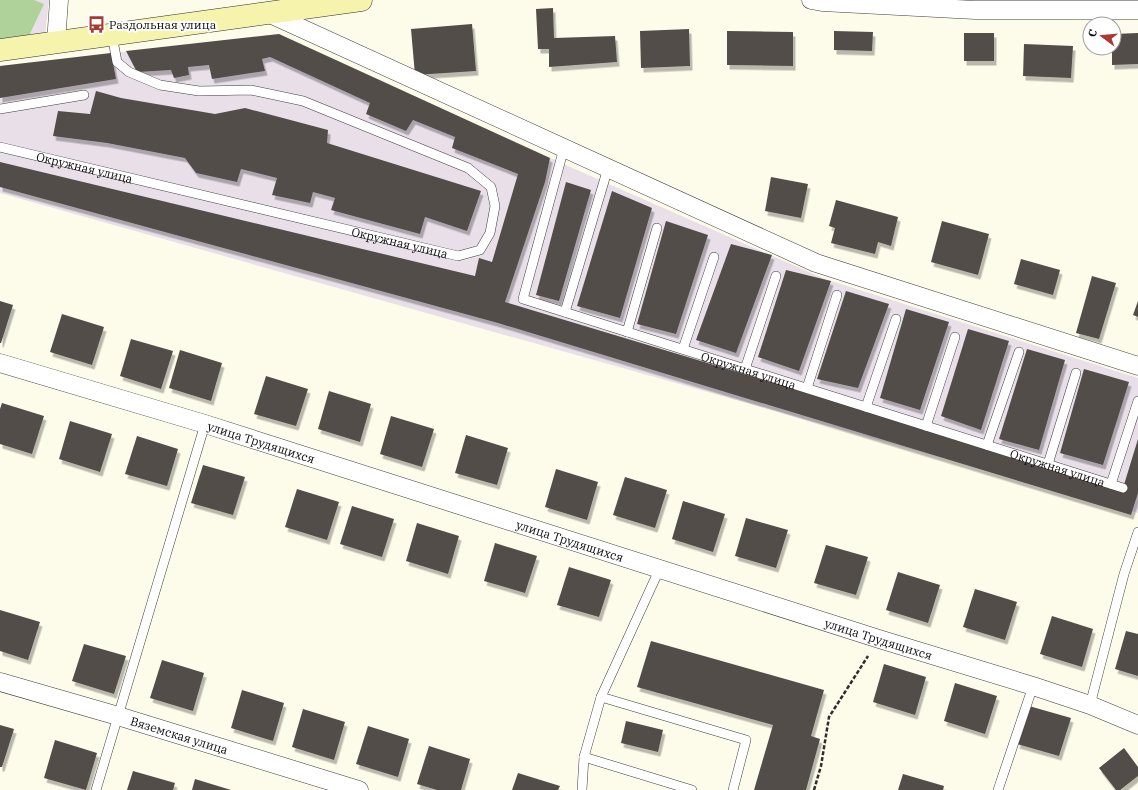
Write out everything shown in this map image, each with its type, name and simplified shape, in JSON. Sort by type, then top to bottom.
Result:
[{"type":"street","points":[[56,43],[59,0]]},
{"type":"street","points":[[0,50],[360,0]]},
{"type":"street","points":[[811,0],[822,2],[975,10],[1138,10]]},
{"type":"street","points":[[268,13],[816,263],[1138,366]]},
{"type":"street","name":"улица Трудящихся","points":[[0,363],[205,424],[879,639],[1033,686],[1090,705],[1138,725]]},
{"type":"street","name":"Вяземская улица","points":[[0,682],[118,716],[358,790]]},
{"type":"lane","name":"Окружная улица","points":[[0,147],[458,256],[480,250],[490,233],[495,206],[491,187],[468,168],[303,101],[251,90],[199,91],[160,85],[129,72],[117,62],[112,35]]},
{"type":"lane","points":[[0,109],[84,95]]},
{"type":"lane","name":"Окружная улица","points":[[564,148],[523,299],[1123,488]]},
{"type":"lane","points":[[566,312],[608,168]]},
{"type":"lane","points":[[627,332],[657,228]]},
{"type":"lane","points":[[683,349],[714,257]]},
{"type":"lane","points":[[745,369],[776,276]]},
{"type":"lane","points":[[806,388],[837,295]]},
{"type":"lane","points":[[866,407],[896,319]]},
{"type":"lane","points":[[926,426],[955,337]]},
{"type":"lane","points":[[987,445],[1019,352]]},
{"type":"lane","points":[[1048,464],[1076,373]]},
{"type":"lane","points":[[1111,484],[1138,401]]},
{"type":"lane","points":[[96,790],[205,424]]},
{"type":"lane","points":[[1090,705],[1124,574],[1138,532]]},
{"type":"lane","points":[[582,790],[584,757],[601,697],[660,568]]},
{"type":"lane","points":[[998,790],[1033,686]]},
{"type":"lane","points":[[601,697],[746,740],[732,790]]},
{"type":"lane","points":[[584,757],[692,790]]},
{"type":"path","points":[[814,790],[821,766],[829,717],[879,639]]},
{"type":"shaded area","points":[[0,0],[49,0],[45,35],[0,41]]},
{"type":"shaded area","points":[[279,34],[568,166],[825,279],[1138,378],[1138,513],[0,193],[0,66]]},
{"type":"green space","points":[[0,0],[34,0],[44,4],[26,42],[0,39]]},
{"type":"building","points":[[553,8],[554,38],[615,36],[617,62],[549,67],[549,49],[538,49],[536,9]]},
{"type":"building","points":[[472,24],[476,71],[415,75],[411,29]]},
{"type":"building","points":[[689,29],[690,66],[641,68],[640,31]]},
{"type":"building","points":[[727,31],[793,32],[793,66],[727,65]]},
{"type":"building","points":[[834,31],[873,32],[872,51],[834,50]]},
{"type":"building","points":[[964,33],[994,33],[994,61],[964,61]]},
{"type":"building","points":[[1138,33],[1138,64],[1112,65],[1112,56],[1122,56],[1122,34]]},
{"type":"building","points":[[279,34],[550,158],[545,182],[505,302],[1123,488],[1138,439],[1138,493],[1131,515],[498,323],[0,187],[0,162],[475,276],[479,258],[492,262],[518,174],[452,148],[455,137],[413,120],[406,131],[366,114],[370,103],[270,57],[262,59],[265,71],[212,79],[209,65],[188,67],[189,75],[174,78],[171,70],[137,72],[126,51]]},
{"type":"building","points":[[1024,44],[1073,46],[1071,78],[1023,76]]},
{"type":"building","points":[[111,53],[116,79],[0,98],[0,66]]},
{"type":"building","points":[[96,91],[121,98],[215,114],[245,108],[328,130],[327,143],[481,191],[467,231],[425,217],[420,234],[331,210],[335,198],[313,192],[310,203],[272,195],[277,178],[241,169],[237,182],[196,173],[185,158],[107,143],[53,136],[58,111],[90,114]]},
{"type":"building","points":[[771,177],[808,184],[801,218],[765,211]]},
{"type":"building","points":[[566,182],[591,190],[559,301],[536,295]]},
{"type":"building","points":[[612,191],[652,208],[620,318],[577,306]]},
{"type":"building","points":[[836,200],[898,217],[891,246],[878,242],[875,254],[831,243],[835,228],[829,226]]},
{"type":"building","points":[[666,221],[708,235],[676,334],[637,324]]},
{"type":"building","points":[[942,221],[989,234],[978,275],[931,262]]},
{"type":"building","points":[[731,244],[772,255],[736,353],[696,340]]},
{"type":"building","points":[[1021,259],[1060,270],[1053,295],[1014,284]]},
{"type":"building","points":[[786,270],[831,281],[799,371],[758,357]]},
{"type":"building","points":[[1092,276],[1116,283],[1099,339],[1076,333]]},
{"type":"building","points":[[846,291],[889,304],[858,388],[817,379]]},
{"type":"building","points":[[0,301],[13,305],[1,343],[0,343]]},
{"type":"building","points":[[1138,301],[1138,317],[1133,315]]},
{"type":"building","points":[[906,309],[949,322],[920,410],[880,398]]},
{"type":"building","points":[[62,314],[104,327],[92,365],[50,352]]},
{"type":"building","points":[[968,329],[1009,341],[981,430],[941,416]]},
{"type":"building","points":[[131,339],[173,351],[161,389],[120,376]]},
{"type":"building","points":[[1027,349],[1065,360],[1039,450],[999,439]]},
{"type":"building","points":[[180,350],[222,363],[211,401],[169,388]]},
{"type":"building","points":[[1084,369],[1129,382],[1103,465],[1060,453]]},
{"type":"building","points":[[266,376],[308,389],[296,426],[254,414]]},
{"type":"building","points":[[329,391],[371,404],[360,442],[318,429]]},
{"type":"building","points":[[2,403],[44,416],[32,454],[0,444],[0,409]]},
{"type":"building","points":[[391,416],[434,429],[422,467],[380,454]]},
{"type":"building","points":[[70,421],[112,434],[100,472],[59,459]]},
{"type":"building","points":[[466,435],[508,448],[497,485],[455,473]]},
{"type":"building","points":[[137,436],[178,449],[167,486],[125,474]]},
{"type":"building","points":[[203,465],[245,477],[233,515],[191,503]]},
{"type":"building","points":[[556,469],[598,482],[587,520],[545,507]]},
{"type":"building","points":[[625,477],[667,490],[655,528],[613,515]]},
{"type":"building","points":[[297,489],[339,502],[327,540],[285,527]]},
{"type":"building","points":[[683,501],[725,514],[713,552],[672,539]]},
{"type":"building","points":[[352,506],[394,519],[382,557],[340,544]]},
{"type":"building","points":[[746,518],[788,530],[776,568],[735,556]]},
{"type":"building","points":[[417,523],[459,536],[448,574],[406,561]]},
{"type":"building","points":[[495,543],[537,556],[525,593],[484,581]]},
{"type":"building","points":[[826,545],[868,557],[856,595],[814,583]]},
{"type":"building","points":[[569,567],[611,580],[599,617],[557,605]]},
{"type":"building","points":[[898,572],[940,585],[928,623],[886,610]]},
{"type":"building","points":[[975,589],[1017,602],[1005,640],[963,627]]},
{"type":"building","points":[[0,610],[40,622],[28,660],[0,651]]},
{"type":"building","points":[[1052,616],[1093,629],[1082,667],[1040,654]]},
{"type":"building","points":[[1126,631],[1138,634],[1138,676],[1115,669]]},
{"type":"building","points":[[651,641],[824,690],[811,736],[820,739],[806,790],[754,790],[773,725],[637,687]]},
{"type":"building","points":[[84,644],[126,656],[114,694],[72,681]]},
{"type":"building","points":[[162,660],[204,673],[193,711],[150,698]]},
{"type":"building","points":[[884,664],[926,677],[915,715],[873,702]]},
{"type":"building","points":[[955,683],[997,696],[985,734],[944,721]]},
{"type":"building","points":[[242,690],[284,703],[273,741],[231,728]]},
{"type":"building","points":[[1029,706],[1071,718],[1059,756],[1017,744]]},
{"type":"building","points":[[303,709],[345,722],[334,760],[292,747]]},
{"type":"building","points":[[626,721],[663,730],[658,752],[621,743]]},
{"type":"building","points":[[0,725],[14,729],[2,767],[0,767]]},
{"type":"building","points":[[368,726],[409,739],[398,777],[356,764]]},
{"type":"building","points":[[55,740],[97,753],[86,790],[44,778]]},
{"type":"building","points":[[429,746],[470,759],[461,790],[437,790],[417,784]]},
{"type":"building","points":[[1124,748],[1138,767],[1138,776],[1120,790],[1116,790],[1099,768]]},
{"type":"building","points":[[133,771],[175,783],[173,790],[127,790]]},
{"type":"building","points":[[518,773],[560,786],[558,790],[512,790]]},
{"type":"building","points":[[903,774],[944,786],[943,790],[898,790]]},
{"type":"building","points":[[195,779],[231,790],[192,790]]},
{"type":"place","name":"Раздольная улица","points":[[96,24]]}]
